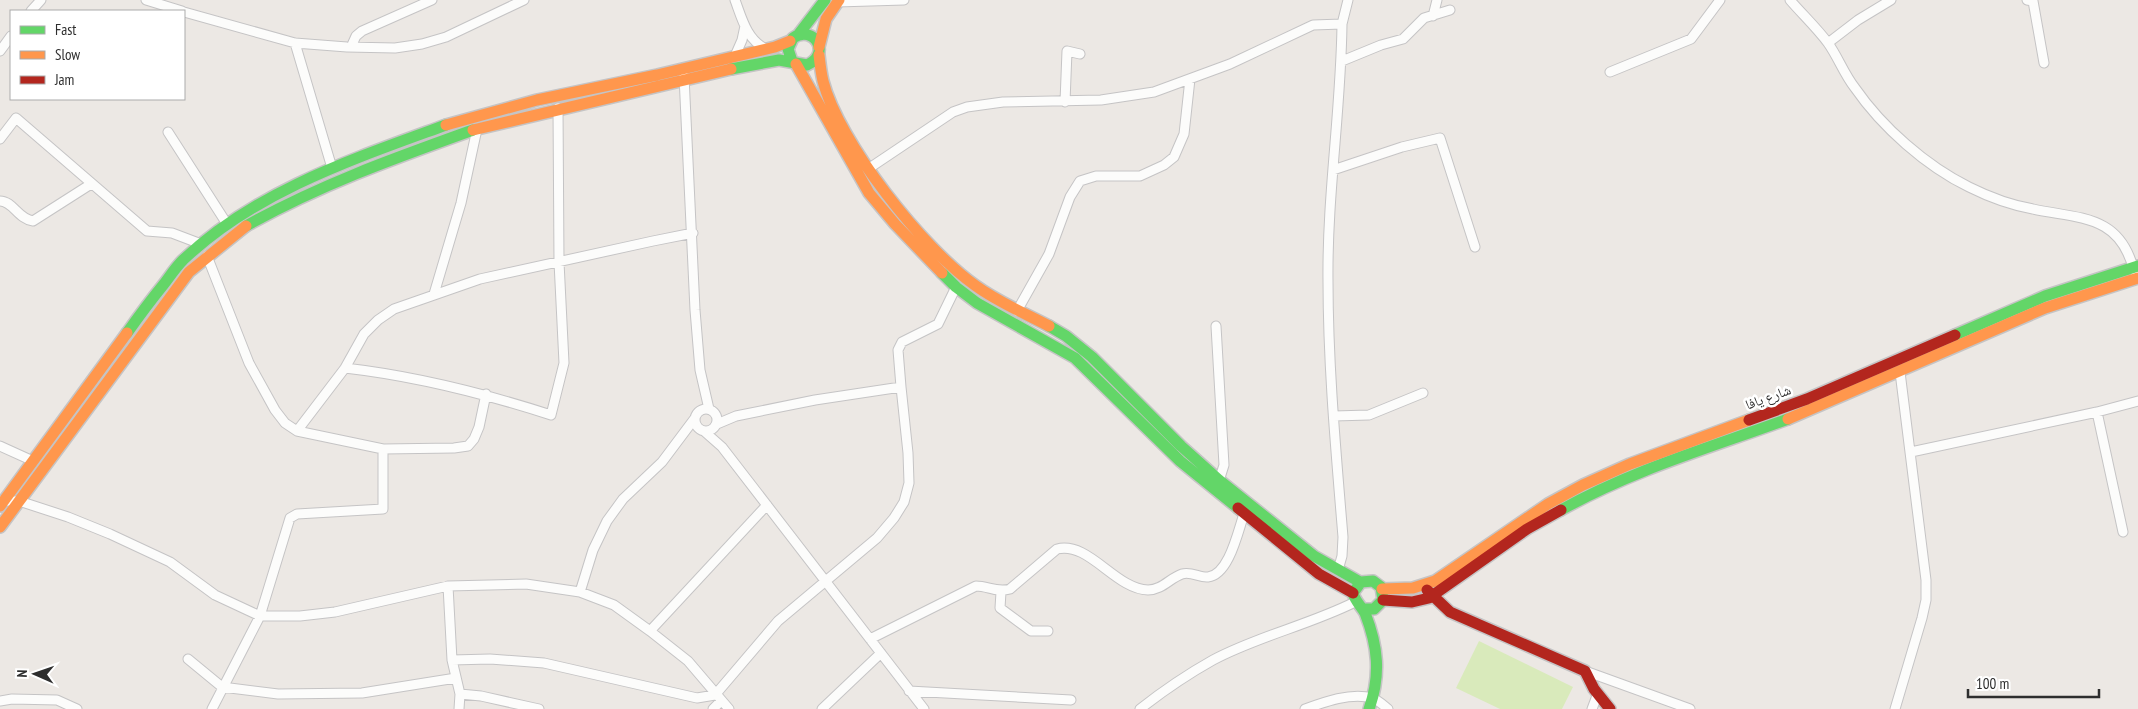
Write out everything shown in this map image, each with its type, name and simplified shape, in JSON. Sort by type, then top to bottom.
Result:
[{"type":"main road","points":[[825,0],[794,38],[787,51],[869,193],[895,224],[956,287],[977,304],[1075,358],[1180,461],[1319,574],[1370,610],[1381,598]]},
{"type":"main road","points":[[0,527],[161,307],[189,272],[244,227],[318,189],[476,128],[765,61],[807,66],[812,64],[819,51],[826,19],[838,1]]},
{"type":"main road","points":[[1,503],[156,292],[181,262],[227,224],[266,199],[332,168],[450,124],[537,100],[684,69],[766,49],[808,34],[812,36],[819,51],[822,85],[856,151],[901,212],[956,271],[992,298],[1051,327],[1078,345],[1219,481],[1323,562],[1360,582],[1374,580],[1381,598],[1373,638]]},
{"type":"main road","points":[[1381,598],[1420,602],[1432,596],[1527,529],[1582,498],[1637,474],[1799,415],[2045,308],[2136,273]]},
{"type":"main road","name":"شارع يافا","points":[[1381,598],[1443,578],[1548,504],[1622,467],[1807,399],[2045,296],[2136,273]]},
{"type":"main road","points":[[1360,582],[1354,589],[1357,602],[1373,638],[1378,662],[1379,676],[1371,704]]},
{"type":"main road","points":[[1423,586],[1450,612],[1585,671],[1610,709]]},
{"type":"street","points":[[32,10],[41,0]]},
{"type":"street","points":[[146,0],[177,10]]},
{"type":"street","points":[[351,47],[356,36],[362,31],[432,0]]},
{"type":"street","points":[[185,13],[295,43],[395,48],[422,44],[446,36],[524,0]]},
{"type":"street","points":[[735,0],[745,26],[756,44],[766,49]]},
{"type":"street","points":[[838,1],[904,0]]},
{"type":"street","points":[[1338,570],[1342,556],[1343,537],[1334,416],[1328,281],[1330,196],[1342,61],[1342,24],[1348,0]]},
{"type":"street","points":[[1433,16],[1437,0]]},
{"type":"street","points":[[1610,72],[1691,39],[1720,0]]},
{"type":"street","points":[[1790,0],[1828,43],[1854,87],[1869,106],[1915,152],[1946,174],[2000,202],[2033,210],[2092,220],[2117,237],[2136,273]]},
{"type":"street","points":[[1828,43],[1858,20],[1891,0]]},
{"type":"street","points":[[2027,0],[2033,1],[2044,63]]},
{"type":"street","points":[[1342,61],[1381,45],[1403,39],[1424,18],[1450,10]]},
{"type":"street","points":[[868,168],[953,112],[967,107],[1003,102],[1101,100],[1154,92],[1230,64],[1313,25],[1342,24]]},
{"type":"street","points":[[735,56],[742,40],[745,26]]},
{"type":"street","points":[[0,51],[10,37]]},
{"type":"street","points":[[295,43],[332,168]]},
{"type":"street","points":[[1065,102],[1067,51],[1080,54]]},
{"type":"street","points":[[684,69],[695,310],[701,375],[711,410],[717,417],[717,439],[924,709]]},
{"type":"street","points":[[1017,311],[1049,254],[1070,197],[1080,182],[1096,176],[1140,176],[1164,165],[1174,157],[1184,134],[1190,79]]},
{"type":"street","points":[[345,368],[392,374],[486,394],[551,415],[564,363],[559,262],[558,108]]},
{"type":"street","points":[[0,139],[16,118],[147,231],[172,233],[201,244]]},
{"type":"street","points":[[434,294],[460,203],[476,128]]},
{"type":"street","points":[[168,132],[227,224]]},
{"type":"street","points":[[1333,170],[1402,147],[1440,138],[1475,248]]},
{"type":"street","points":[[0,201],[8,203],[26,220],[33,221],[92,184]]},
{"type":"street","points":[[297,431],[345,368],[364,334],[378,320],[394,309],[480,278],[652,240],[693,234]]},
{"type":"street","points":[[207,256],[249,362],[275,410],[285,423],[297,431],[382,449],[454,448],[468,446],[479,428],[486,394]]},
{"type":"street","points":[[713,709],[718,698],[778,621],[877,538],[894,518],[904,502],[908,483],[908,453],[898,350],[902,342],[938,324],[956,287]]},
{"type":"street","points":[[1216,326],[1224,465],[1219,481]]},
{"type":"street","points":[[1895,709],[1926,600],[1926,580],[1900,372]]},
{"type":"street","points":[[701,375],[696,426],[722,447]]},
{"type":"street","points":[[678,441],[736,416],[815,400],[901,387]]},
{"type":"street","points":[[1334,416],[1369,415],[1423,393]]},
{"type":"street","points":[[1911,452],[2097,412],[2138,401]]},
{"type":"street","points":[[580,592],[593,550],[607,521],[623,499],[662,462],[702,410],[711,410],[736,416]]},
{"type":"street","points":[[2097,412],[2123,532]]},
{"type":"street","points":[[0,446],[33,461]]},
{"type":"street","points":[[212,709],[260,616],[290,518],[298,514],[383,509],[382,449]]},
{"type":"street","points":[[1,503],[19,501],[68,517],[170,562],[216,595],[260,616],[300,616],[335,612],[448,586],[526,584],[580,592],[614,606],[650,631],[688,661],[729,709]]},
{"type":"street","points":[[650,631],[767,505]]},
{"type":"street","points":[[870,639],[976,586],[1001,592],[1010,589],[1057,549],[1064,547],[1080,552],[1117,577],[1136,587],[1148,590],[1158,588],[1182,574],[1191,573],[1206,577],[1215,575],[1222,570],[1227,562],[1244,514]]},
{"type":"street","points":[[448,586],[452,660],[460,694],[459,709]]},
{"type":"street","points":[[1001,592],[1000,608],[1031,632],[1048,632]]},
{"type":"street","points":[[1140,709],[1162,692],[1214,660],[1357,602]]},
{"type":"street","points":[[822,709],[881,653]]},
{"type":"street","points":[[188,659],[222,688],[278,694],[362,693],[456,678]]},
{"type":"street","points":[[452,660],[490,659],[544,663],[697,698],[718,698]]},
{"type":"street","points":[[1585,671],[1690,709]]},
{"type":"street","points":[[909,690],[1071,700]]},
{"type":"street","points":[[1592,709],[1598,693]]},
{"type":"street","points":[[460,694],[481,696],[539,709]]},
{"type":"street","points":[[1310,708],[1348,697],[1362,696],[1371,704],[1388,709]]},
{"type":"street","points":[[0,701],[12,699],[57,700],[77,709]]},
{"type":"green space","points":[[1479,641],[1573,687],[1562,709],[1500,709],[1456,688]]},
{"type":"traffic: fast","points":[[798,35],[825,0]]},
{"type":"traffic: fast","points":[[731,69],[779,60],[807,65],[818,54],[819,48],[813,37],[801,35],[793,38],[788,49],[792,61]]},
{"type":"traffic: fast","points":[[127,333],[183,260],[211,236],[242,215],[307,179],[341,164],[446,125]]},
{"type":"traffic: fast","points":[[246,226],[329,185],[473,130]]},
{"type":"traffic: fast","points":[[1955,335],[2045,296],[2138,266]]},
{"type":"traffic: fast","points":[[942,273],[956,287],[977,303],[1075,358],[1180,461],[1238,508]]},
{"type":"traffic: fast","points":[[1049,326],[1066,336],[1092,357],[1181,446],[1219,480],[1314,556],[1360,582]]},
{"type":"traffic: fast","points":[[1561,510],[1644,471],[1788,419]]},
{"type":"traffic: fast","points":[[1363,609],[1374,609],[1383,600],[1381,587],[1373,581],[1361,582],[1353,593],[1365,613],[1375,649],[1375,684],[1369,709]]},
{"type":"traffic: slow","points":[[819,47],[826,19],[839,0]]},
{"type":"traffic: slow","points":[[446,125],[537,100],[657,75],[775,47],[790,41]]},
{"type":"traffic: slow","points":[[819,55],[823,81],[832,106],[846,134],[864,163],[909,221],[932,247],[976,286],[1002,302],[1049,326]]},
{"type":"traffic: slow","points":[[796,64],[869,193],[895,224],[942,273]]},
{"type":"traffic: slow","points":[[473,130],[731,69]]},
{"type":"traffic: slow","points":[[0,527],[189,272],[246,226]]},
{"type":"traffic: slow","points":[[1788,419],[2045,308],[2138,278]]},
{"type":"traffic: slow","points":[[0,506],[127,333]]},
{"type":"traffic: slow","points":[[1382,589],[1413,588],[1435,581],[1548,504],[1583,485],[1630,464],[1749,420]]},
{"type":"traffic: jam","points":[[1749,420],[1807,399],[1955,335]]},
{"type":"traffic: jam","points":[[1238,508],[1319,574],[1353,593]]},
{"type":"traffic: jam","points":[[1383,600],[1412,602],[1429,598],[1527,529],[1561,510]]},
{"type":"traffic: jam","points":[[1427,590],[1450,612],[1585,671],[1594,689],[1610,709]]}]
